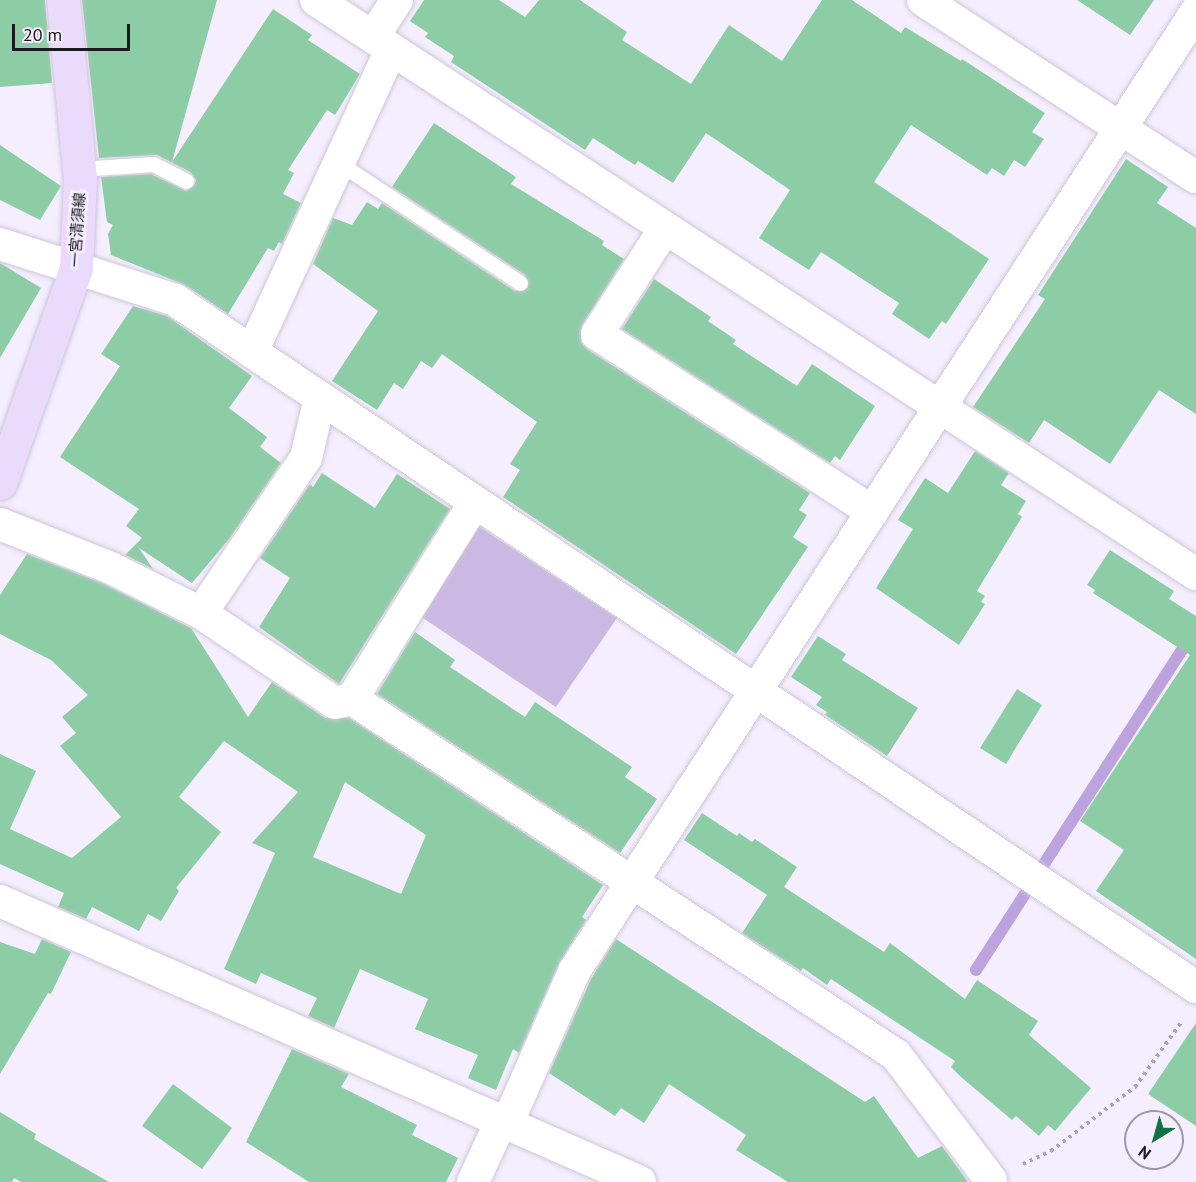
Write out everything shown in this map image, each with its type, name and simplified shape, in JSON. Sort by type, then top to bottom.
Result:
[{"type":"main road","name":"一宮清須線","points":[[0,483],[76,268],[79,169],[63,0]]},
{"type":"street","points":[[315,0],[1196,574]]},
{"type":"street","points":[[252,352],[339,163],[397,0]]},
{"type":"street","points":[[923,0],[1196,177]]},
{"type":"street","points":[[473,1182],[504,1123],[575,970],[1196,12]]},
{"type":"street","points":[[665,228],[597,334],[873,512]]},
{"type":"street","points":[[0,244],[175,300],[757,692],[1191,1001]]},
{"type":"street","points":[[201,613],[306,458],[320,398]]},
{"type":"street","points":[[0,524],[111,568],[201,613],[335,703],[352,699],[475,502]]},
{"type":"street","points":[[352,699],[631,884],[896,1055],[991,1180]]},
{"type":"street","points":[[0,901],[640,1182]]},
{"type":"lane","points":[[339,163],[520,283]]},
{"type":"lane","points":[[79,169],[153,164],[186,181]]},
{"type":"path","points":[[991,1180],[1051,1150],[1117,1103],[1147,1072],[1191,1001]]},
{"type":"shaded area","points":[[471,521],[617,618],[556,707],[414,612]]},
{"type":"building","points":[[0,0],[45,0],[52,83],[0,87]]},
{"type":"building","points":[[82,0],[217,0],[172,162],[273,9],[312,35],[308,40],[360,74],[335,115],[327,110],[288,170],[294,173],[283,194],[301,203],[282,244],[279,242],[274,251],[268,248],[228,314],[185,285],[111,255],[108,234],[113,225],[107,222],[101,177],[151,174],[186,191],[194,186],[196,180],[190,172],[157,155],[99,158]]},
{"type":"building","points":[[424,0],[499,0],[525,17],[539,0],[580,0],[627,32],[622,40],[691,84],[729,25],[782,61],[822,0],[852,0],[901,33],[905,27],[961,61],[962,59],[1045,113],[1032,132],[1044,139],[1025,167],[1014,160],[1004,176],[992,168],[987,175],[911,125],[874,182],[989,259],[946,324],[942,321],[929,339],[892,314],[899,303],[821,252],[809,270],[759,238],[790,190],[706,133],[673,183],[638,161],[635,165],[593,138],[585,150],[451,62],[454,56],[425,37],[428,33],[410,21]]},
{"type":"building","points":[[1077,0],[1154,0],[1130,35]]},
{"type":"building","points":[[434,123],[516,177],[511,184],[604,241],[602,245],[624,259],[582,325],[581,342],[587,349],[810,493],[799,510],[807,515],[793,537],[808,547],[736,654],[503,497],[520,470],[510,464],[537,422],[442,354],[432,368],[421,361],[403,389],[394,383],[377,410],[332,381],[378,311],[313,264],[333,218],[352,225],[367,202],[378,209],[382,203],[515,291],[528,288],[525,275],[392,187]]},
{"type":"building","points":[[0,145],[61,186],[40,220],[0,200]]},
{"type":"building","points":[[1126,159],[1168,187],[1157,203],[1196,228],[1196,414],[1159,390],[1110,464],[1044,420],[1029,443],[973,407],[1045,299],[1038,295]]},
{"type":"building","points":[[0,263],[41,288],[0,358]]},
{"type":"building","points":[[654,279],[711,317],[708,321],[736,340],[733,344],[797,386],[812,364],[875,406],[840,460],[835,456],[830,463],[622,329]]},
{"type":"building","points":[[133,306],[167,316],[252,376],[229,408],[267,437],[260,447],[281,463],[230,538],[192,583],[139,548],[153,569],[125,555],[142,538],[126,526],[139,509],[60,457],[120,366],[101,354]]},
{"type":"building","points":[[975,451],[1009,473],[1001,485],[1026,501],[1018,514],[1022,517],[977,591],[985,596],[981,602],[985,604],[959,645],[876,588],[913,529],[898,520],[925,478],[948,493]]},
{"type":"building","points":[[322,473],[375,508],[397,474],[450,509],[339,684],[259,627],[290,578],[260,558],[310,484],[313,487]]},
{"type":"building","points":[[1110,550],[1174,591],[1169,599],[1196,616],[1196,959],[1096,891],[1124,850],[1080,821],[1190,655],[1093,593],[1095,590],[1087,585]]},
{"type":"building","points":[[27,554],[104,584],[191,628],[248,717],[272,682],[325,718],[349,718],[603,885],[582,917],[586,920],[559,963],[519,1053],[513,1049],[496,1090],[468,1078],[478,1055],[415,1029],[428,999],[360,969],[334,1028],[308,1016],[317,998],[261,973],[256,984],[224,969],[275,853],[252,843],[298,792],[224,741],[179,797],[221,832],[176,888],[179,891],[161,921],[148,914],[139,931],[92,907],[86,919],[58,907],[64,893],[0,864],[0,754],[36,771],[10,829],[72,858],[121,817],[60,746],[76,733],[62,717],[88,695],[51,660],[0,634],[0,595]],"holes":[[[345,782],[426,835],[401,894],[313,857]]]},
{"type":"building","points":[[415,632],[455,660],[450,667],[525,717],[535,702],[632,767],[625,777],[657,799],[620,853],[377,694]]},
{"type":"building","points":[[818,636],[846,654],[842,660],[918,708],[887,756],[825,715],[827,712],[816,705],[822,697],[791,677]]},
{"type":"building","points":[[1017,689],[1042,705],[1006,764],[980,748]]},
{"type":"building","points":[[702,813],[737,836],[739,833],[752,842],[755,839],[797,867],[784,887],[884,952],[890,943],[965,999],[977,980],[1038,1021],[1029,1035],[1091,1088],[1055,1131],[1048,1125],[1039,1136],[1016,1116],[1012,1120],[961,1077],[951,1067],[955,1061],[831,979],[827,985],[803,968],[801,971],[742,933],[767,895],[684,840]]},
{"type":"building","points":[[42,939],[71,952],[51,994],[48,993],[0,1074],[0,942],[35,954]]},
{"type":"building","points":[[616,939],[865,1102],[874,1096],[918,1158],[942,1146],[968,1182],[788,1182],[736,1150],[746,1135],[669,1084],[644,1123],[621,1108],[615,1116],[549,1073],[591,979]]},
{"type":"building","points":[[1196,1023],[1196,1126],[1184,1118],[1184,1110],[1172,1110],[1148,1094]]},
{"type":"building","points":[[292,1049],[349,1074],[341,1087],[417,1125],[412,1135],[458,1158],[446,1182],[309,1182],[246,1142]]},
{"type":"building","points":[[173,1084],[232,1128],[202,1169],[142,1126]]},
{"type":"building","points":[[0,1112],[36,1134],[34,1139],[109,1182],[21,1182],[14,1178],[12,1182],[0,1182]]},
{"type":"waterway","points":[[1044,864],[1196,628]]},
{"type":"waterway","points":[[976,970],[1025,894]]}]
